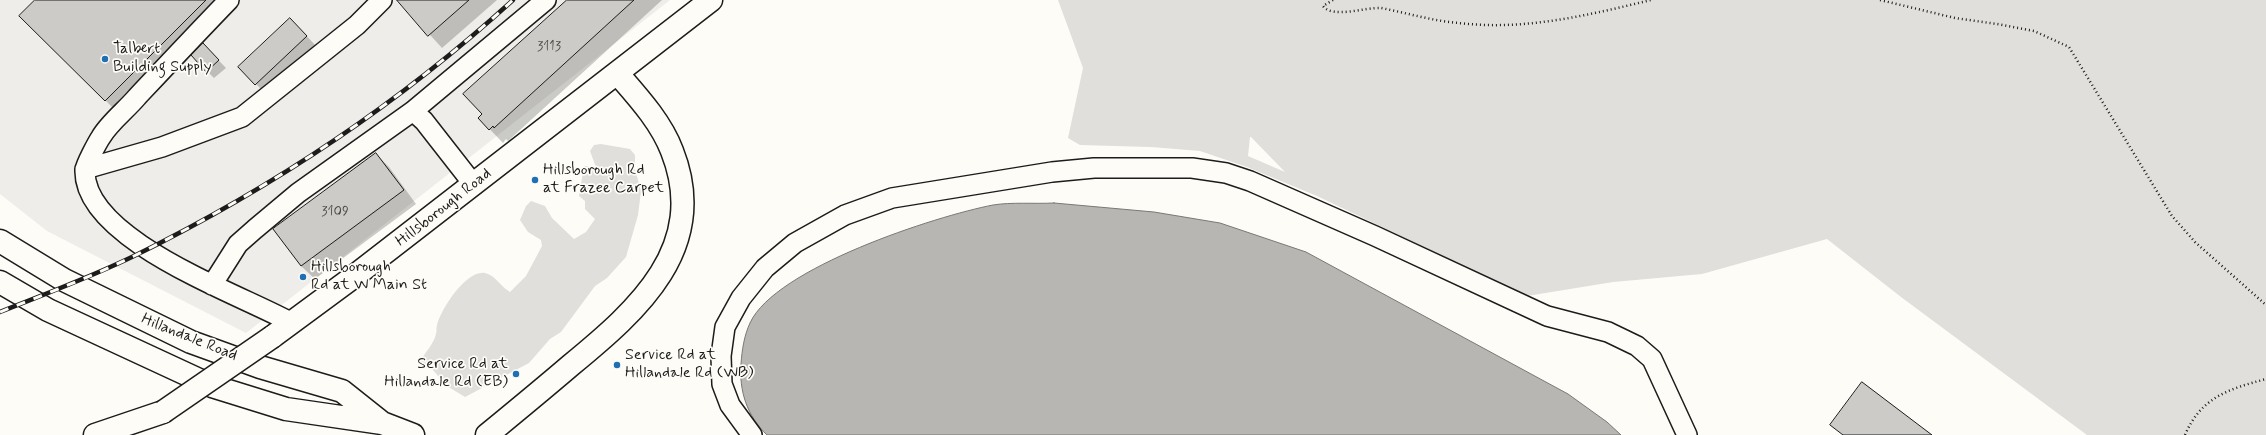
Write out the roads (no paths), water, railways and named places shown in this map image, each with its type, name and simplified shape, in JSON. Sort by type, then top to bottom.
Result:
[{"type":"main road","name":"Hillsborough Road","points":[[131,435],[272,337],[474,185],[618,74],[705,2]]},
{"type":"main road","points":[[487,435],[604,339],[631,312],[660,278],[674,251],[679,227],[682,197],[676,162],[671,149],[653,118],[618,74]]},
{"type":"main road","name":"Hillandale Road","points":[[0,241],[64,280],[191,342],[260,367],[342,391],[382,423]]},
{"type":"main road","name":"Hillandale Road","points":[[0,282],[48,310],[212,386],[286,409],[382,423],[413,435]]},
{"type":"main road","points":[[95,435],[163,412]]},
{"type":"lane","points":[[229,0],[101,136],[85,169],[88,185],[96,206],[106,219],[184,272],[265,308],[292,322]]},
{"type":"lane","points":[[85,169],[162,147],[242,117],[357,25],[382,0]]},
{"type":"lane","points":[[212,285],[238,244],[255,229],[298,193],[413,111],[546,0]]},
{"type":"lane","points":[[413,111],[424,121],[474,185]]},
{"type":"lane","points":[[752,435],[730,405],[722,384],[721,356],[725,327],[741,298],[765,268],[795,243],[845,215],[892,198],[1094,168],[1192,168],[1226,172],[1250,181],[1375,236],[1547,316],[1608,332],[1638,346],[1652,359],[1687,435]]},
{"type":"railway","points":[[0,312],[118,264],[236,202],[333,141],[380,108],[426,74],[513,0]]},
{"type":"place","name":"Talbert Building Supply","points":[[105,59]]},
{"type":"place","name":"Hillsborough Rd at Frazee Carpet","points":[[535,180]]},
{"type":"place","name":"Hillsborough Rd at W Main St","points":[[303,277]]},
{"type":"place","name":"Service Rd at Hillandale Rd (WB)","points":[[617,365]]},
{"type":"place","name":"Service Rd at Hillandale Rd (EB)","points":[[516,374]]}]
